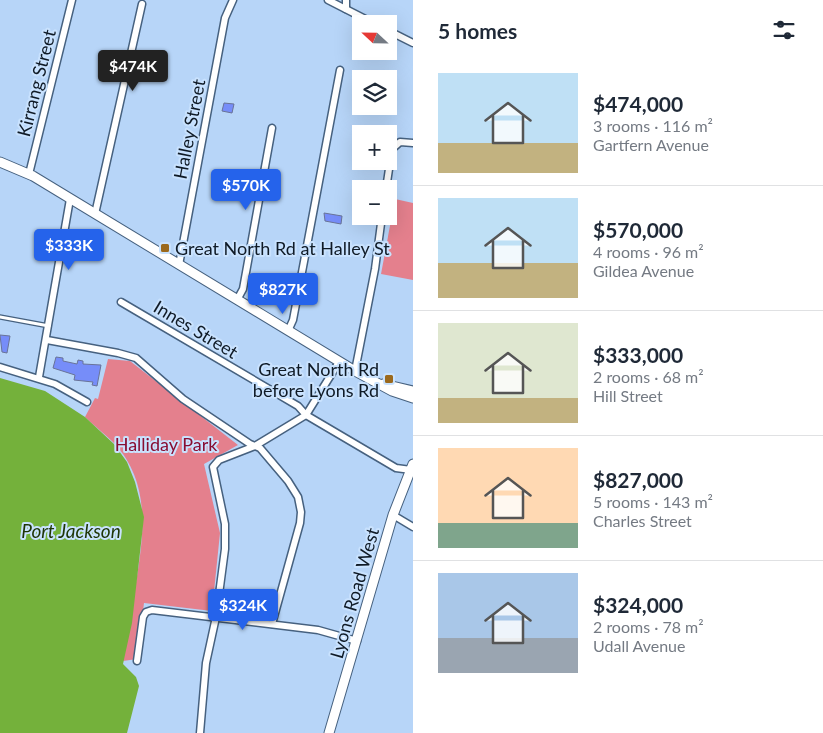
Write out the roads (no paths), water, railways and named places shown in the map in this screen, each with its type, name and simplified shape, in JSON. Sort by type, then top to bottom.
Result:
[{"type":"main road","points":[[0,162],[28,174],[355,372],[413,398]]},
{"type":"main road","points":[[378,383],[395,385],[413,391]]},
{"type":"main road","name":"Lyons Road West","points":[[329,733],[394,515],[412,467]]},
{"type":"street","name":"Kirrang Street","points":[[28,174],[72,0]]},
{"type":"street","name":"Halley Street","points":[[179,265],[225,18],[233,0]]},
{"type":"street","points":[[328,0],[358,15]]},
{"type":"street","points":[[346,0],[346,9]]},
{"type":"street","points":[[95,214],[142,4]]},
{"type":"street","points":[[398,36],[413,43]]},
{"type":"street","points":[[288,331],[293,320],[340,70]]},
{"type":"street","points":[[237,300],[243,289],[272,128]]},
{"type":"street","points":[[387,180],[392,149],[400,142],[413,143]]},
{"type":"street","points":[[39,377],[47,340],[70,199]]},
{"type":"street","points":[[355,372],[375,269],[381,225]]},
{"type":"street","name":"Innes Street","points":[[120,302],[298,406],[306,415],[396,468],[412,467]]},
{"type":"street","points":[[47,340],[118,352],[136,358],[183,400],[260,448],[288,481],[298,497],[301,512],[300,523],[272,624]]},
{"type":"street","points":[[200,733],[206,663],[216,617],[225,549],[225,524],[213,466],[219,460],[255,446],[306,415],[339,362]]},
{"type":"street","points":[[0,367],[39,377],[56,384],[86,402]]},
{"type":"street","points":[[394,515],[413,527]]},
{"type":"street","points":[[137,661],[144,617],[146,612],[152,610],[318,630],[357,641]]},
{"type":"lane","points":[[0,317],[49,326]]},
{"type":"water","name":"Port Jackson","points":[[0,378],[45,391],[85,417],[114,444],[127,462],[135,482],[144,517],[132,623],[123,664],[136,677],[139,686],[127,733],[0,733]]},
{"type":"place","name":"Great North Rd at Halley St","points":[[165,248]]},
{"type":"place","name":"Great North Rd before Lyons Rd","points":[[389,379]]},
{"type":"park label","name":"Halliday Park","points":[[166,444]]}]
